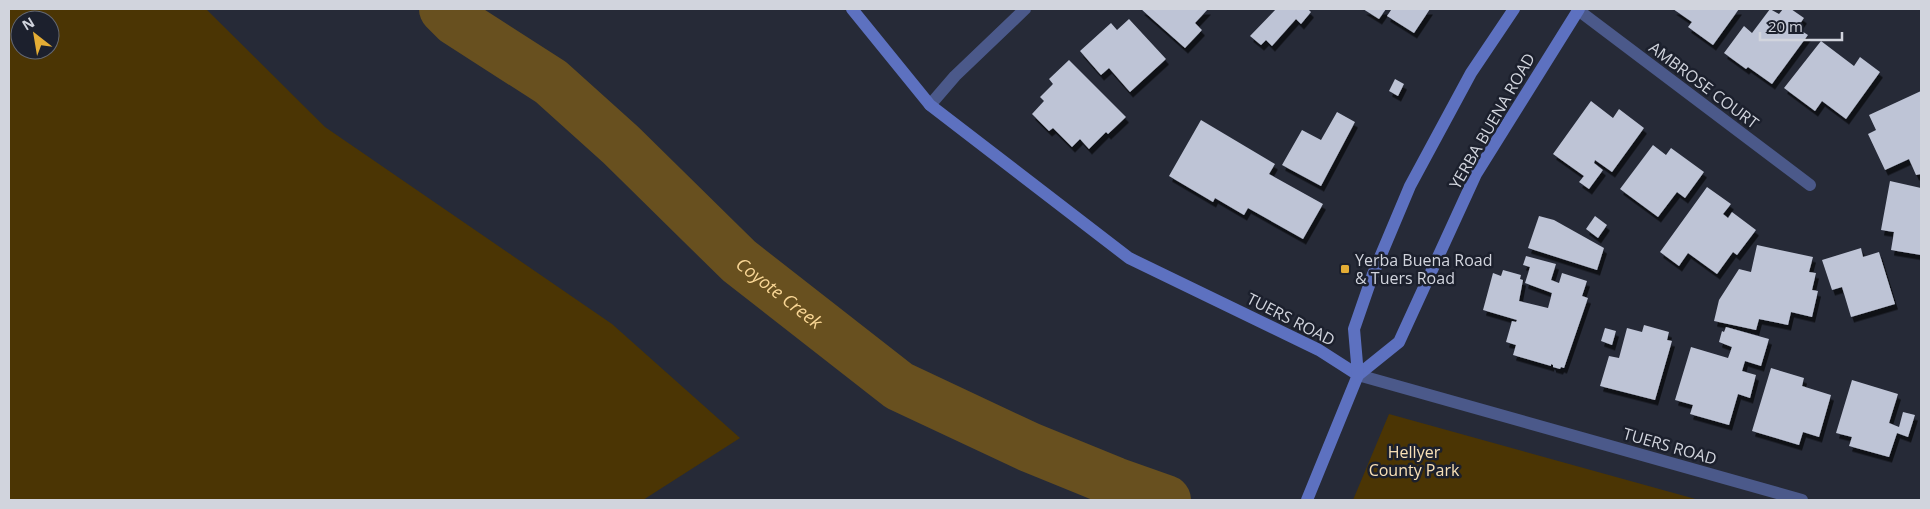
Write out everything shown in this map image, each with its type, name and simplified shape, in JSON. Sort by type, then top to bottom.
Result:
[{"type":"main road","name":"TUERS ROAD","points":[[852,9],[930,105],[1129,258],[1320,350],[1358,375]]},
{"type":"main road","name":"YERBA BUENA ROAD","points":[[1307,500],[1358,375],[1354,329],[1373,274],[1410,186],[1471,73],[1514,9]]},
{"type":"main road","name":"YERBA BUENA ROAD","points":[[1358,375],[1399,342],[1476,174],[1578,9]]},
{"type":"street","points":[[930,105],[955,76],[1025,9]]},
{"type":"street","name":"AMBROSE COURT","points":[[1578,9],[1810,185]]},
{"type":"street","name":"TUERS ROAD","points":[[1358,375],[1802,500]]},
{"type":"green space","points":[[9,9],[206,9],[325,127],[612,324],[740,438],[643,500],[9,500]]},
{"type":"green space","name":"Hellyer County Park","points":[[1389,414],[1699,500],[1353,500]]},
{"type":"building","points":[[1141,9],[1208,9],[1195,23],[1202,30],[1185,48]]},
{"type":"building","points":[[1276,9],[1308,9],[1311,12],[1301,24],[1296,19],[1272,46],[1266,40],[1261,45],[1250,36]]},
{"type":"building","points":[[1363,9],[1386,9],[1379,19]]},
{"type":"building","points":[[1389,9],[1430,9],[1414,33],[1387,16],[1391,10]]},
{"type":"building","points":[[1673,9],[1739,9],[1713,45],[1688,27],[1692,22]]},
{"type":"building","points":[[1770,9],[1779,14],[1783,9],[1791,9],[1804,18],[1797,28],[1808,35],[1772,84],[1748,67],[1746,69],[1724,53],[1744,26],[1752,33]]},
{"type":"building","points":[[1129,19],[1166,59],[1130,92],[1109,68],[1101,75],[1080,51],[1111,23],[1117,30]]},
{"type":"building","points":[[1821,41],[1854,66],[1860,57],[1880,72],[1846,119],[1822,101],[1815,111],[1784,88]]},
{"type":"building","points":[[1069,60],[1126,117],[1108,134],[1106,132],[1089,149],[1080,139],[1072,147],[1053,128],[1049,131],[1032,114],[1044,101],[1040,97],[1053,84],[1049,79]]},
{"type":"building","points":[[1395,79],[1404,84],[1398,96],[1389,91]]},
{"type":"building","points":[[1921,91],[1921,174],[1916,175],[1909,159],[1885,170],[1868,134],[1876,130],[1869,115]]},
{"type":"building","points":[[1591,101],[1613,118],[1619,109],[1644,128],[1612,172],[1595,160],[1594,163],[1603,170],[1589,189],[1579,182],[1584,176],[1553,154]]},
{"type":"building","points":[[1337,112],[1355,122],[1321,186],[1282,165],[1302,130],[1321,140]]},
{"type":"building","points":[[1201,120],[1275,164],[1269,174],[1323,204],[1303,239],[1248,208],[1244,215],[1215,198],[1213,202],[1169,176]]},
{"type":"building","points":[[1653,145],[1666,155],[1671,148],[1704,172],[1685,198],[1677,192],[1658,217],[1620,189]]},
{"type":"building","points":[[1890,181],[1921,188],[1921,255],[1891,250],[1894,232],[1881,230]]},
{"type":"building","points":[[1707,187],[1731,204],[1723,214],[1728,218],[1732,212],[1756,230],[1737,255],[1733,252],[1717,274],[1688,253],[1679,266],[1660,252]]},
{"type":"building","points":[[1539,216],[1554,220],[1604,248],[1597,270],[1528,248]]},
{"type":"building","points":[[1595,216],[1607,225],[1598,238],[1586,229]]},
{"type":"building","points":[[1757,245],[1813,257],[1809,272],[1816,273],[1812,290],[1818,291],[1812,317],[1791,312],[1788,325],[1759,319],[1756,330],[1714,321],[1719,300],[1739,269],[1751,272]]},
{"type":"building","points":[[1861,248],[1863,257],[1879,252],[1895,304],[1851,317],[1842,287],[1832,290],[1822,260]]},
{"type":"building","points":[[1526,256],[1556,264],[1551,280],[1559,283],[1562,273],[1587,281],[1582,296],[1588,298],[1564,368],[1561,367],[1560,369],[1553,367],[1551,364],[1551,366],[1513,355],[1516,345],[1506,342],[1512,321],[1516,322],[1517,320],[1483,310],[1493,273],[1501,276],[1503,270],[1521,275],[1520,279],[1523,280],[1519,301],[1548,308],[1552,293],[1525,283],[1530,267],[1523,265]]},
{"type":"building","points":[[1644,325],[1669,332],[1667,340],[1672,341],[1655,400],[1600,386],[1609,356],[1619,358],[1627,328],[1642,332]]},
{"type":"building","points":[[1726,327],[1769,339],[1761,366],[1745,361],[1742,371],[1756,375],[1750,398],[1738,394],[1729,425],[1690,414],[1693,405],[1675,400],[1691,347],[1728,358],[1732,347],[1719,342],[1722,331],[1724,332]]},
{"type":"building","points":[[1605,328],[1616,331],[1612,345],[1601,341]]},
{"type":"building","points":[[1771,368],[1804,378],[1802,386],[1831,395],[1819,437],[1803,432],[1799,445],[1752,431]]},
{"type":"building","points":[[1852,380],[1898,394],[1889,423],[1899,427],[1903,412],[1915,415],[1908,437],[1897,433],[1889,457],[1849,446],[1852,437],[1836,433]]},
{"type":"waterway","name":"Coyote Creek","points":[[444,9],[456,21],[551,82],[621,145],[739,261],[899,386],[1029,447],[1115,482],[1166,500]]},
{"type":"place","name":"Yerba Buena Road & Tuers Road","points":[[1345,269]]}]
